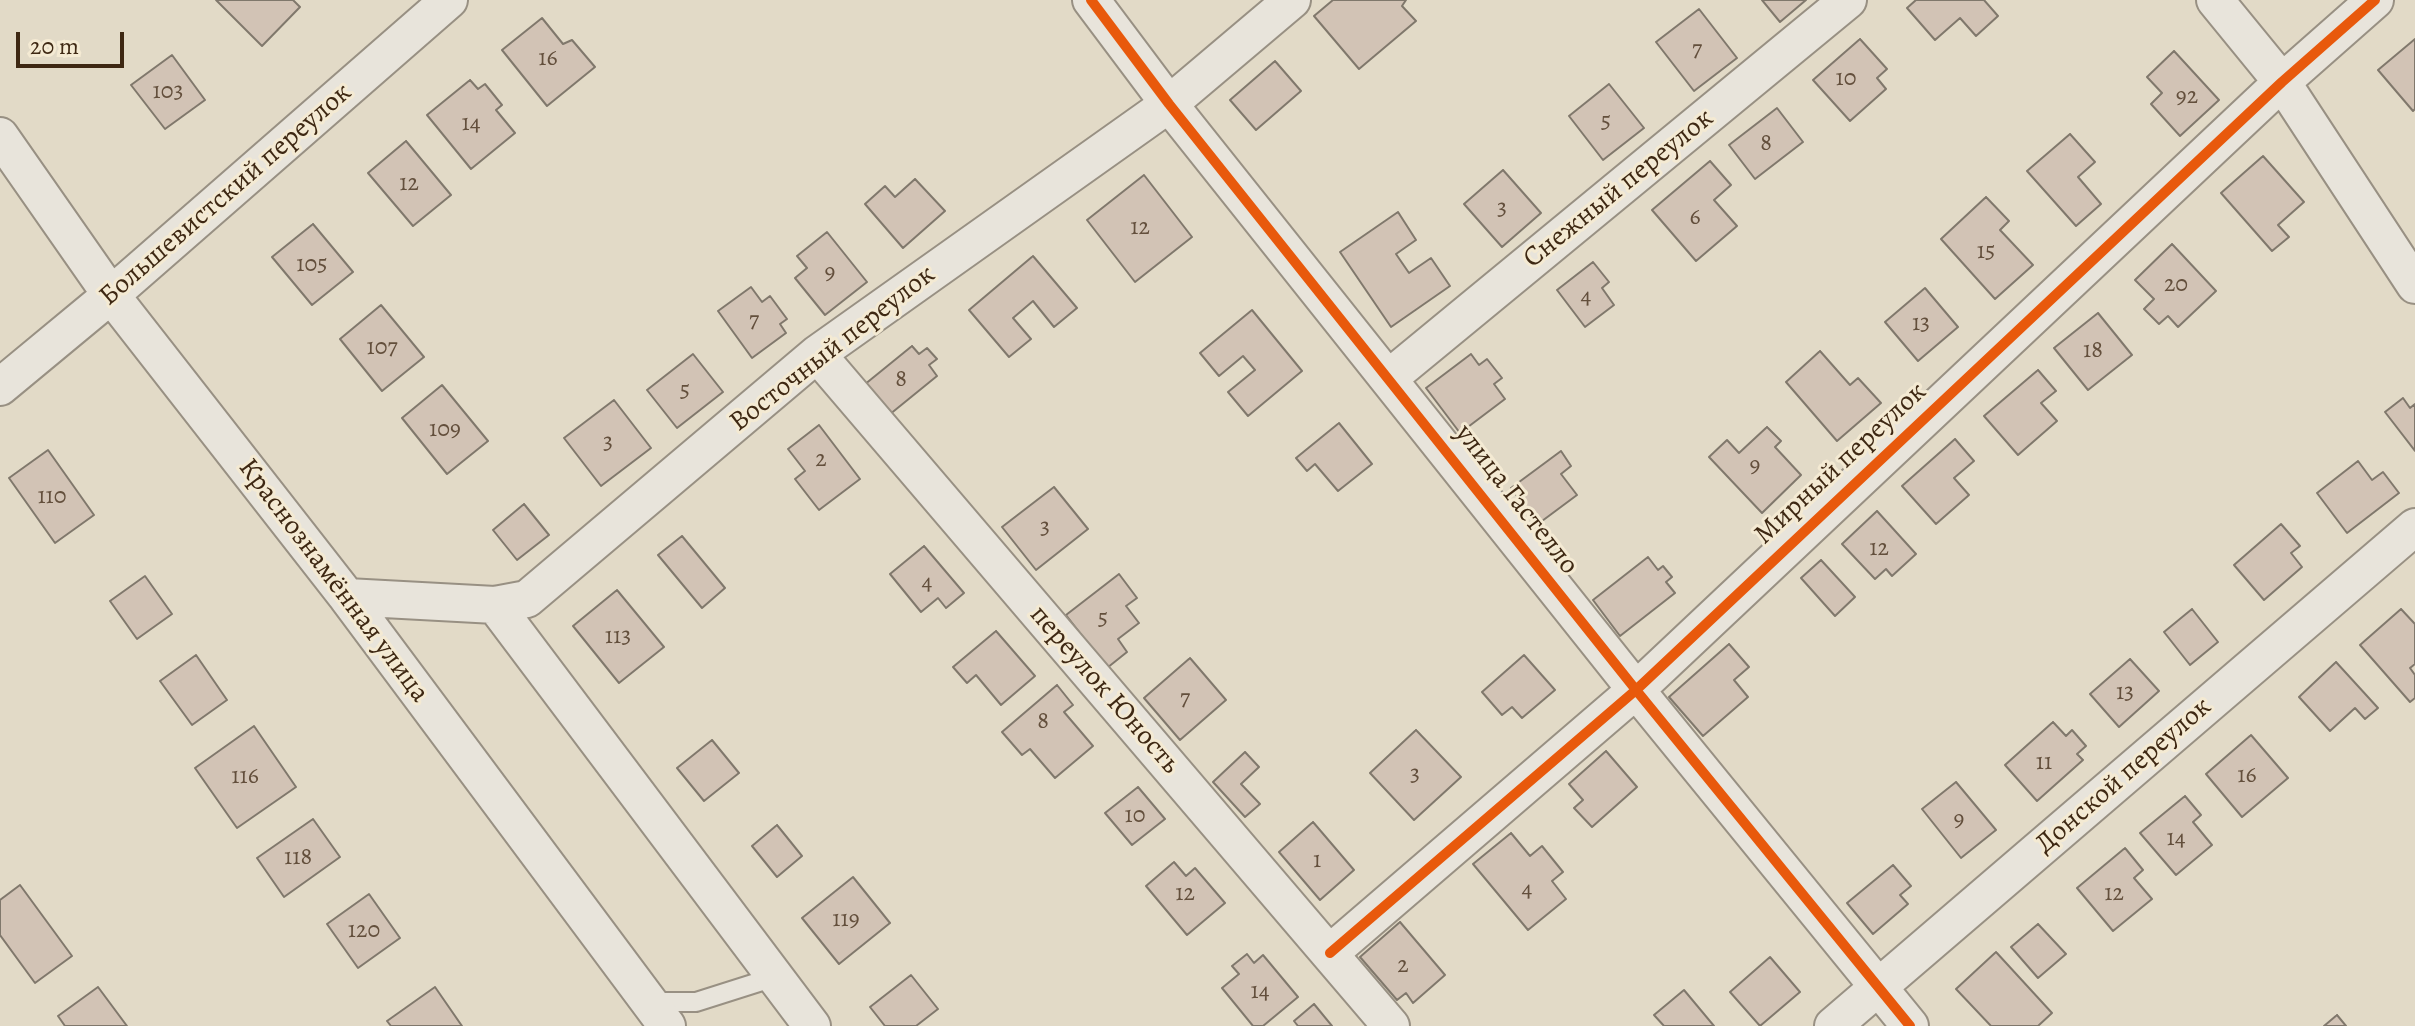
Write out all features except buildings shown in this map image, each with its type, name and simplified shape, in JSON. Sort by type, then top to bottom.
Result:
[{"type":"street","name":"Большевистский переулок","points":[[0,387],[111,295],[449,0]]},
{"type":"street","name":"улица Гастелло","points":[[1091,0],[1169,104],[1636,690],[1910,1026]]},
{"type":"street","name":"Восточный переулок","points":[[347,597],[495,605],[527,599],[817,354],[1169,104],[1292,0]]},
{"type":"street","name":"Снежный переулок","points":[[1389,378],[1848,0]]},
{"type":"street","points":[[2215,0],[2282,82],[2415,285]]},
{"type":"street","name":"Мирный переулок","points":[[1330,953],[1636,690],[2282,82],[2375,0]]},
{"type":"street","name":"Краснознамённая улица","points":[[0,136],[111,295],[347,597],[658,1014]]},
{"type":"street","name":"переулок Юность","points":[[817,354],[1391,1026]]},
{"type":"street","name":"Донской переулок","points":[[1833,1026],[2415,527]]},
{"type":"street","points":[[495,605],[812,1026]]},
{"type":"lane","points":[[658,1014],[759,982],[771,972]]},
{"type":"cycle path","points":[[1091,0],[1169,104],[1636,690],[1910,1026]]},
{"type":"cycle path","points":[[1330,953],[1636,690],[2282,82],[2375,0]]}]
